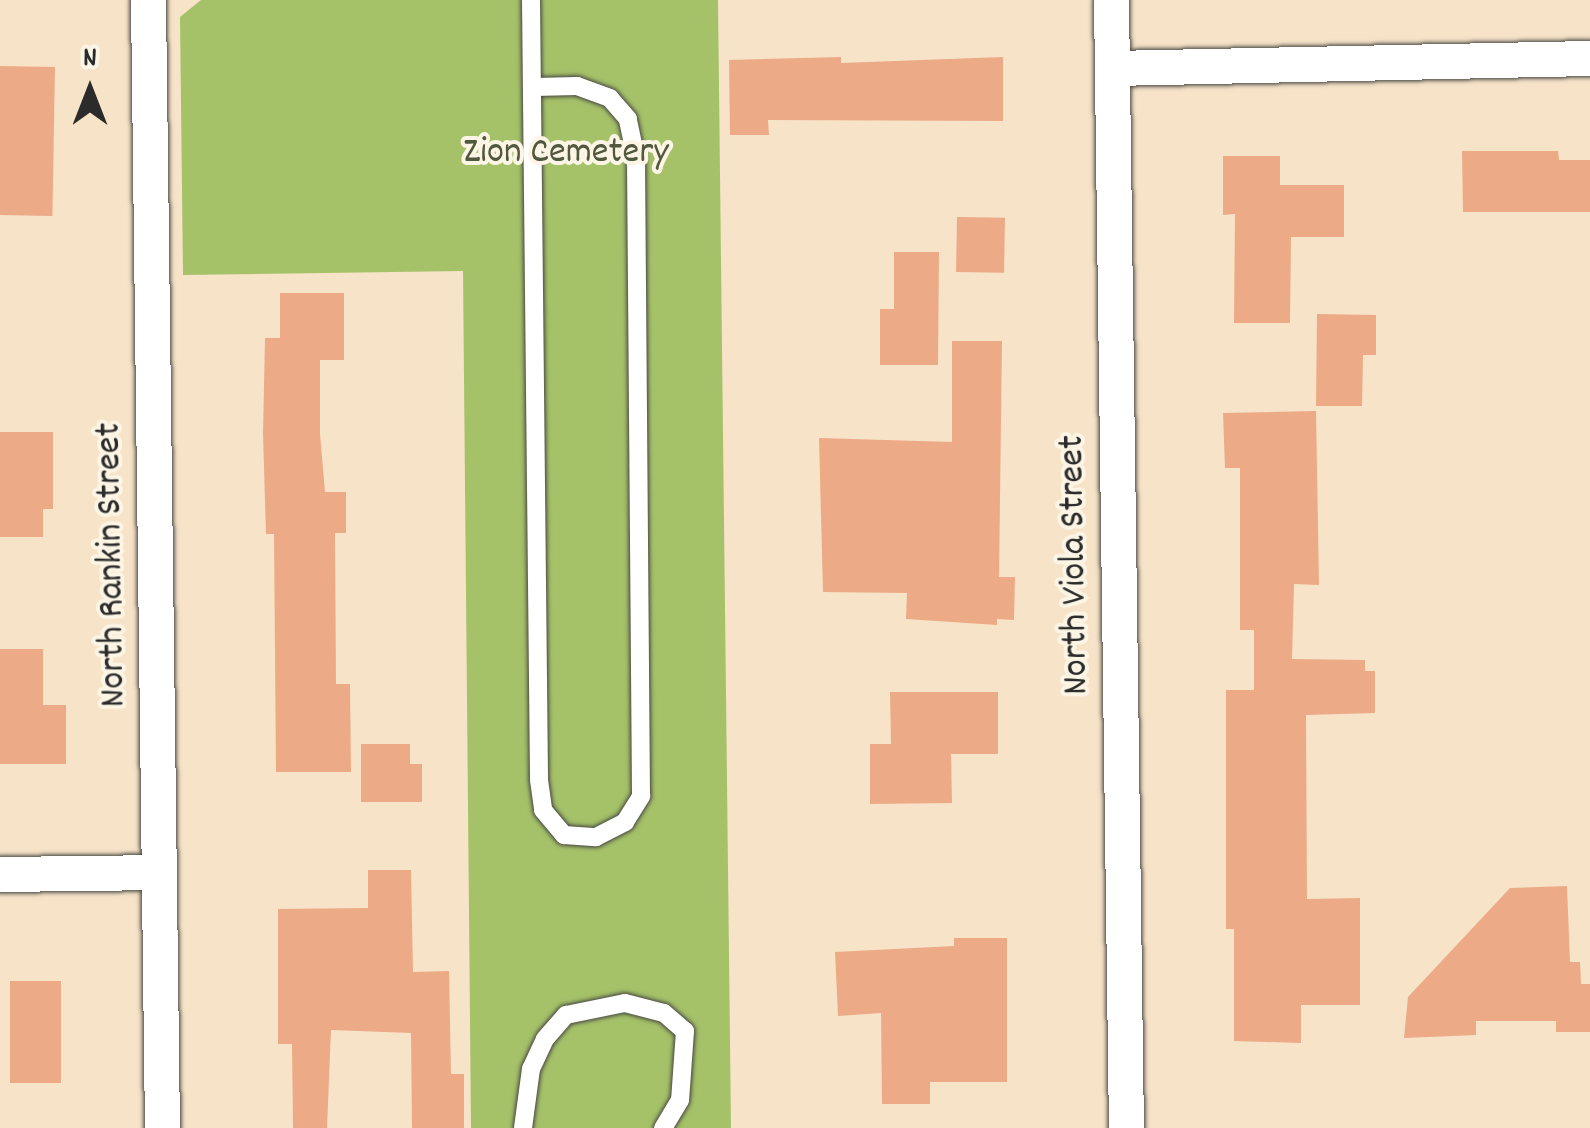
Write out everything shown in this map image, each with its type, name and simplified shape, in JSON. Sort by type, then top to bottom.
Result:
[{"type":"street","name":"North Rankin Street","points":[[148,0],[162,1128]]},
{"type":"street","name":"North Viola Street","points":[[1111,0],[1126,1128]]},
{"type":"street","points":[[1112,68],[1590,58]]},
{"type":"street","points":[[0,874],[159,872]]},
{"type":"lane","points":[[531,0],[539,780],[543,810],[564,835],[596,837],[625,822],[640,796],[636,158],[628,119],[610,98],[577,86],[534,87]]},
{"type":"lane","points":[[523,1128],[531,1069],[546,1039],[566,1015],[626,1002],[664,1014],[685,1031],[680,1100],[663,1128]]},
{"type":"green space","name":"Zion Cemetery","points":[[201,0],[718,0],[731,1128],[471,1128],[463,271],[183,275],[180,17]]},
{"type":"building","points":[[841,57],[841,63],[1003,57],[1003,121],[768,120],[769,135],[730,135],[729,60]]},
{"type":"building","points":[[0,66],[55,67],[52,216],[0,215]]},
{"type":"building","points":[[1462,151],[1558,151],[1559,160],[1590,160],[1590,212],[1463,212]]},
{"type":"building","points":[[1223,156],[1280,156],[1280,185],[1344,185],[1344,237],[1291,237],[1290,323],[1234,323],[1235,214],[1223,215]]},
{"type":"building","points":[[957,217],[1005,218],[1004,273],[956,272]]},
{"type":"building","points":[[894,252],[939,252],[938,365],[880,365],[880,309],[894,309]]},
{"type":"building","points":[[280,293],[344,293],[344,360],[320,360],[320,434],[325,492],[346,492],[346,533],[335,533],[336,684],[350,684],[351,772],[276,772],[274,534],[266,534],[263,434],[265,338],[280,338]]},
{"type":"building","points":[[1317,314],[1376,315],[1376,355],[1363,355],[1362,406],[1316,406]]},
{"type":"building","points":[[952,341],[1002,341],[999,577],[1015,577],[1014,620],[997,619],[997,625],[906,619],[907,593],[823,592],[819,438],[952,442]]},
{"type":"building","points":[[1316,411],[1319,585],[1294,584],[1292,659],[1365,660],[1365,671],[1375,671],[1375,713],[1306,715],[1307,899],[1360,898],[1360,1005],[1301,1005],[1301,1043],[1234,1041],[1234,929],[1226,929],[1226,690],[1254,690],[1254,630],[1240,630],[1240,468],[1225,468],[1223,413]]},
{"type":"building","points":[[0,432],[53,432],[53,509],[43,509],[43,537],[0,537]]},
{"type":"building","points":[[0,649],[43,649],[43,705],[66,705],[66,764],[0,764]]},
{"type":"building","points":[[890,692],[998,692],[998,754],[951,754],[952,803],[870,804],[870,744],[891,744]]},
{"type":"building","points":[[361,744],[410,744],[410,764],[422,764],[422,802],[361,802]]},
{"type":"building","points":[[368,870],[411,870],[413,972],[449,971],[451,1074],[464,1074],[464,1128],[412,1128],[411,1033],[331,1030],[327,1128],[293,1128],[292,1044],[278,1044],[278,909],[368,908]]},
{"type":"building","points":[[1567,886],[1570,962],[1580,962],[1581,984],[1590,984],[1590,1032],[1556,1032],[1556,1021],[1476,1021],[1476,1035],[1404,1038],[1408,997],[1510,888]]},
{"type":"building","points":[[954,938],[1007,938],[1007,1082],[930,1082],[930,1104],[882,1104],[881,1013],[838,1016],[835,952],[954,946]]},
{"type":"building","points":[[10,981],[61,981],[61,1083],[10,1083]]}]
